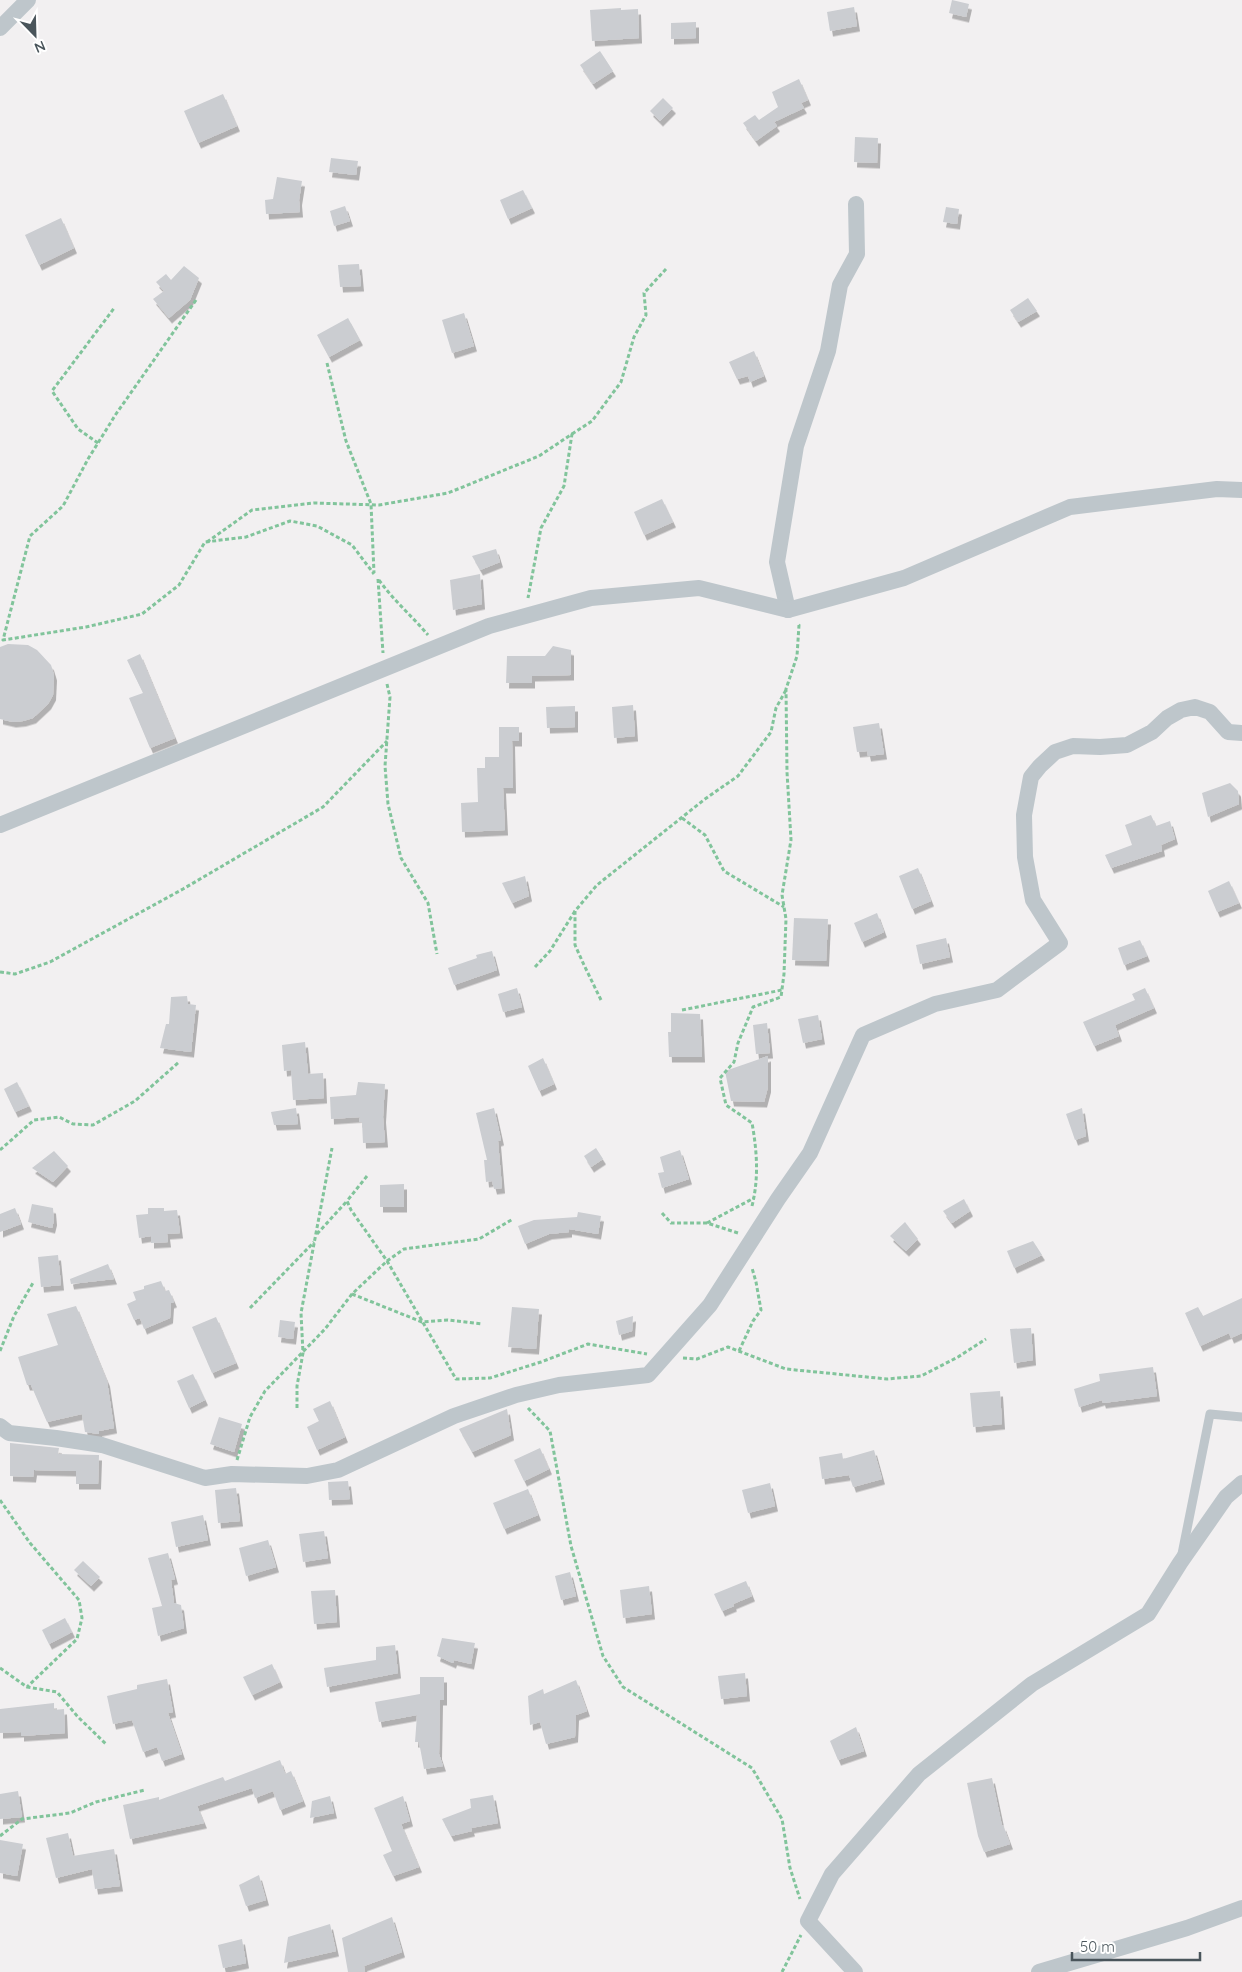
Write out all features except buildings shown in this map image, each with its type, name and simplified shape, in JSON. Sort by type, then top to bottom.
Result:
[{"type":"street","points":[[0,28],[28,0]]},
{"type":"street","points":[[788,610],[777,562],[796,446],[828,351],[840,285],[857,254],[856,204]]},
{"type":"street","points":[[0,825],[488,626],[591,598],[698,588],[788,610],[904,578],[1070,508],[1218,489],[1242,490]]},
{"type":"street","points":[[0,1426],[9,1433],[102,1445],[205,1478],[232,1474],[307,1476],[338,1470],[454,1416],[516,1394],[559,1384],[648,1375],[710,1305],[778,1198],[810,1153],[863,1035],[935,1004],[997,990],[1060,943],[1033,900],[1025,857],[1024,815],[1031,777],[1040,766],[1055,752],[1073,746],[1127,745],[1152,732],[1167,718],[1181,710],[1195,707],[1210,712],[1228,732],[1242,733]]},
{"type":"street","points":[[855,1972],[808,1921],[832,1874],[919,1774],[1032,1684],[1148,1614],[1180,1563],[1226,1497],[1242,1483]]},
{"type":"street","points":[[1039,1972],[1187,1928],[1242,1908]]},
{"type":"lane","points":[[1180,1563],[1210,1414],[1242,1417]]},
{"type":"path","points":[[196,300],[116,414],[63,506],[30,536],[2,641],[86,627],[142,614],[179,585],[205,542],[252,510],[314,503],[379,505],[448,492],[539,456],[592,421],[621,382],[634,337],[646,315],[644,292],[666,269]]},
{"type":"path","points":[[98,443],[78,429],[52,391],[115,307]]},
{"type":"path","points":[[327,363],[346,441],[371,504],[374,574]]},
{"type":"path","points":[[526,616],[533,565],[542,528],[564,486],[572,434]]},
{"type":"path","points":[[205,542],[246,537],[290,521],[317,526],[352,545],[388,594],[413,618],[437,647]]},
{"type":"path","points":[[378,579],[385,668],[390,697],[385,766],[390,813],[401,858],[428,903],[437,954]]},
{"type":"path","points":[[535,967],[550,952],[575,911],[597,885],[705,799],[738,776],[771,732],[776,708],[786,689],[797,656],[799,626],[788,610]]},
{"type":"path","points":[[751,1213],[757,1188],[758,1153],[752,1122],[726,1104],[720,1078],[734,1062],[738,1042],[754,1007],[781,998],[786,919],[782,895],[791,840],[787,772],[786,689]]},
{"type":"path","points":[[0,972],[16,974],[50,962],[183,889],[323,807],[387,741]]},
{"type":"path","points":[[682,818],[706,835],[724,871],[784,907]]},
{"type":"path","points":[[575,911],[575,944],[602,1000]]},
{"type":"path","points":[[682,1010],[782,990]]},
{"type":"path","points":[[0,1150],[34,1120],[59,1117],[73,1124],[92,1125],[135,1101],[179,1062]]},
{"type":"path","points":[[297,1408],[297,1386],[303,1353],[301,1313],[332,1148]]},
{"type":"path","points":[[250,1308],[315,1241],[318,1232],[367,1176]]},
{"type":"path","points":[[707,1223],[754,1198]]},
{"type":"path","points":[[347,1201],[351,1210],[387,1261],[456,1379],[490,1378],[541,1362],[588,1344],[664,1357],[697,1359],[728,1347],[786,1370],[887,1379],[921,1376],[958,1357],[986,1339]]},
{"type":"path","points":[[662,1213],[671,1223],[707,1223],[741,1234],[756,1282],[760,1310],[739,1351]]},
{"type":"path","points":[[232,1474],[250,1417],[265,1391],[325,1329],[352,1294],[387,1261],[404,1249],[479,1239],[513,1219]]},
{"type":"path","points":[[0,1351],[14,1316],[34,1281]]},
{"type":"path","points":[[352,1294],[422,1322],[448,1320],[482,1324]]},
{"type":"path","points":[[516,1394],[550,1431],[572,1546],[603,1656],[623,1687],[752,1768],[782,1819],[790,1868],[808,1921],[782,1972]]},
{"type":"path","points":[[0,1500],[30,1543],[79,1600],[82,1618],[77,1640],[27,1686]]},
{"type":"path","points":[[0,1668],[27,1686],[57,1692],[78,1717],[106,1744]]},
{"type":"path","points":[[0,1836],[22,1819],[70,1813],[96,1802],[145,1790]]}]
